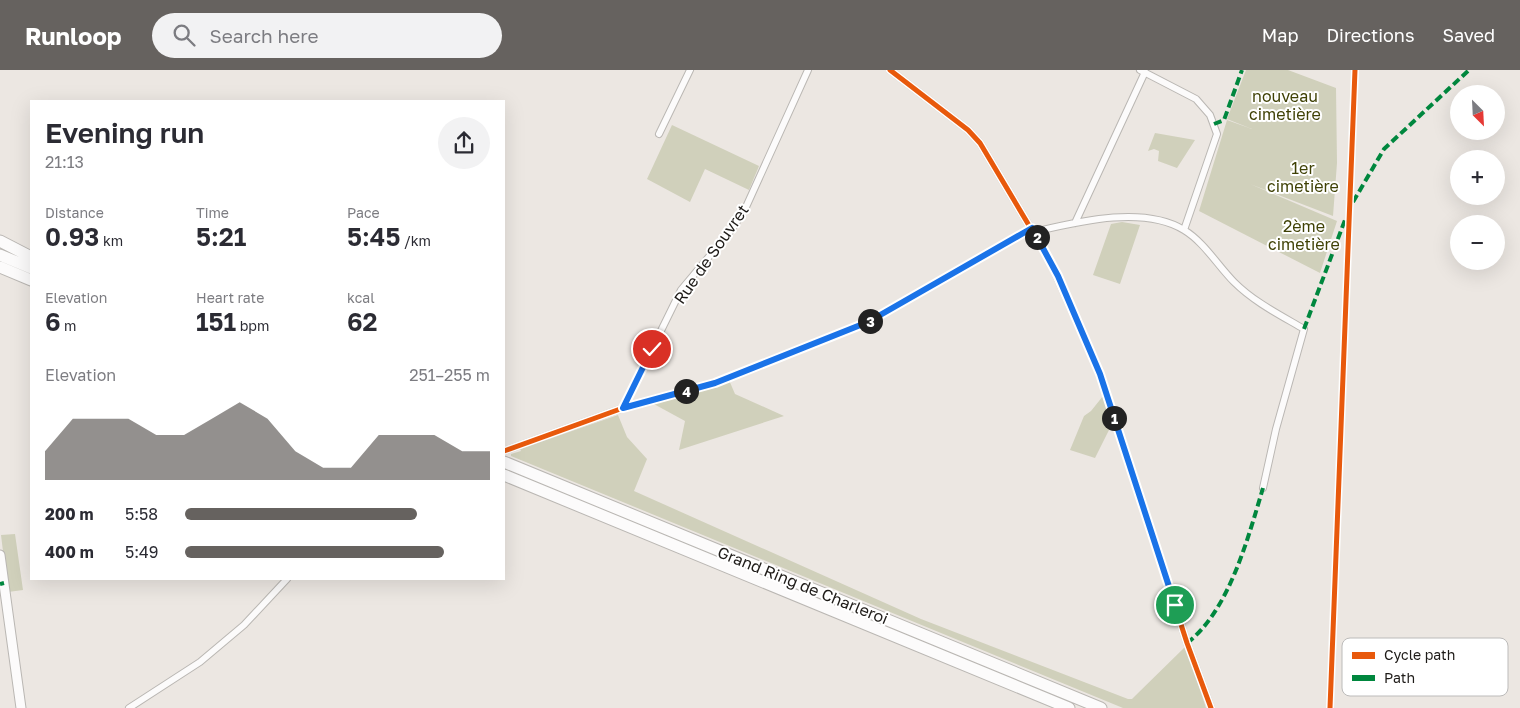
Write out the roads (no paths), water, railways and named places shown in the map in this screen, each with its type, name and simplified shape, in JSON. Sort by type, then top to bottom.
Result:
[{"type":"highway","points":[[0,241],[30,256]]},
{"type":"highway","points":[[0,255],[30,268]]},
{"type":"highway","points":[[0,267],[30,280]]},
{"type":"highway","name":"Grand Ring de Charleroi","points":[[505,462],[1102,708]]},
{"type":"highway","name":"Grand Ring de Charleroi","points":[[505,475],[1069,708]]},
{"type":"main road","points":[[0,556],[21,708]]},
{"type":"street","points":[[659,134],[690,70]]},
{"type":"street","name":"Rue de Souvret","points":[[623,408],[681,290],[733,228],[746,207],[808,70]]},
{"type":"street","points":[[890,70],[968,130],[980,143],[1033,230],[1058,276],[1100,374],[1187,643],[1211,708]]},
{"type":"street","points":[[1075,223],[1142,71],[1196,99],[1210,115],[1217,134],[1184,230]]},
{"type":"street","points":[[505,451],[623,408],[715,383],[868,322],[1033,230],[1124,217],[1156,221],[1184,230],[1195,238],[1236,283],[1266,307],[1304,329],[1276,429],[1263,488]]},
{"type":"street","points":[[129,708],[200,662],[244,625],[285,580]]},
{"type":"park label","name":"nouveau cimetière","points":[[1285,105]]},
{"type":"park label","name":"1er cimetière","points":[[1303,177]]},
{"type":"park label","name":"2ème cimetière","points":[[1304,235]]}]
